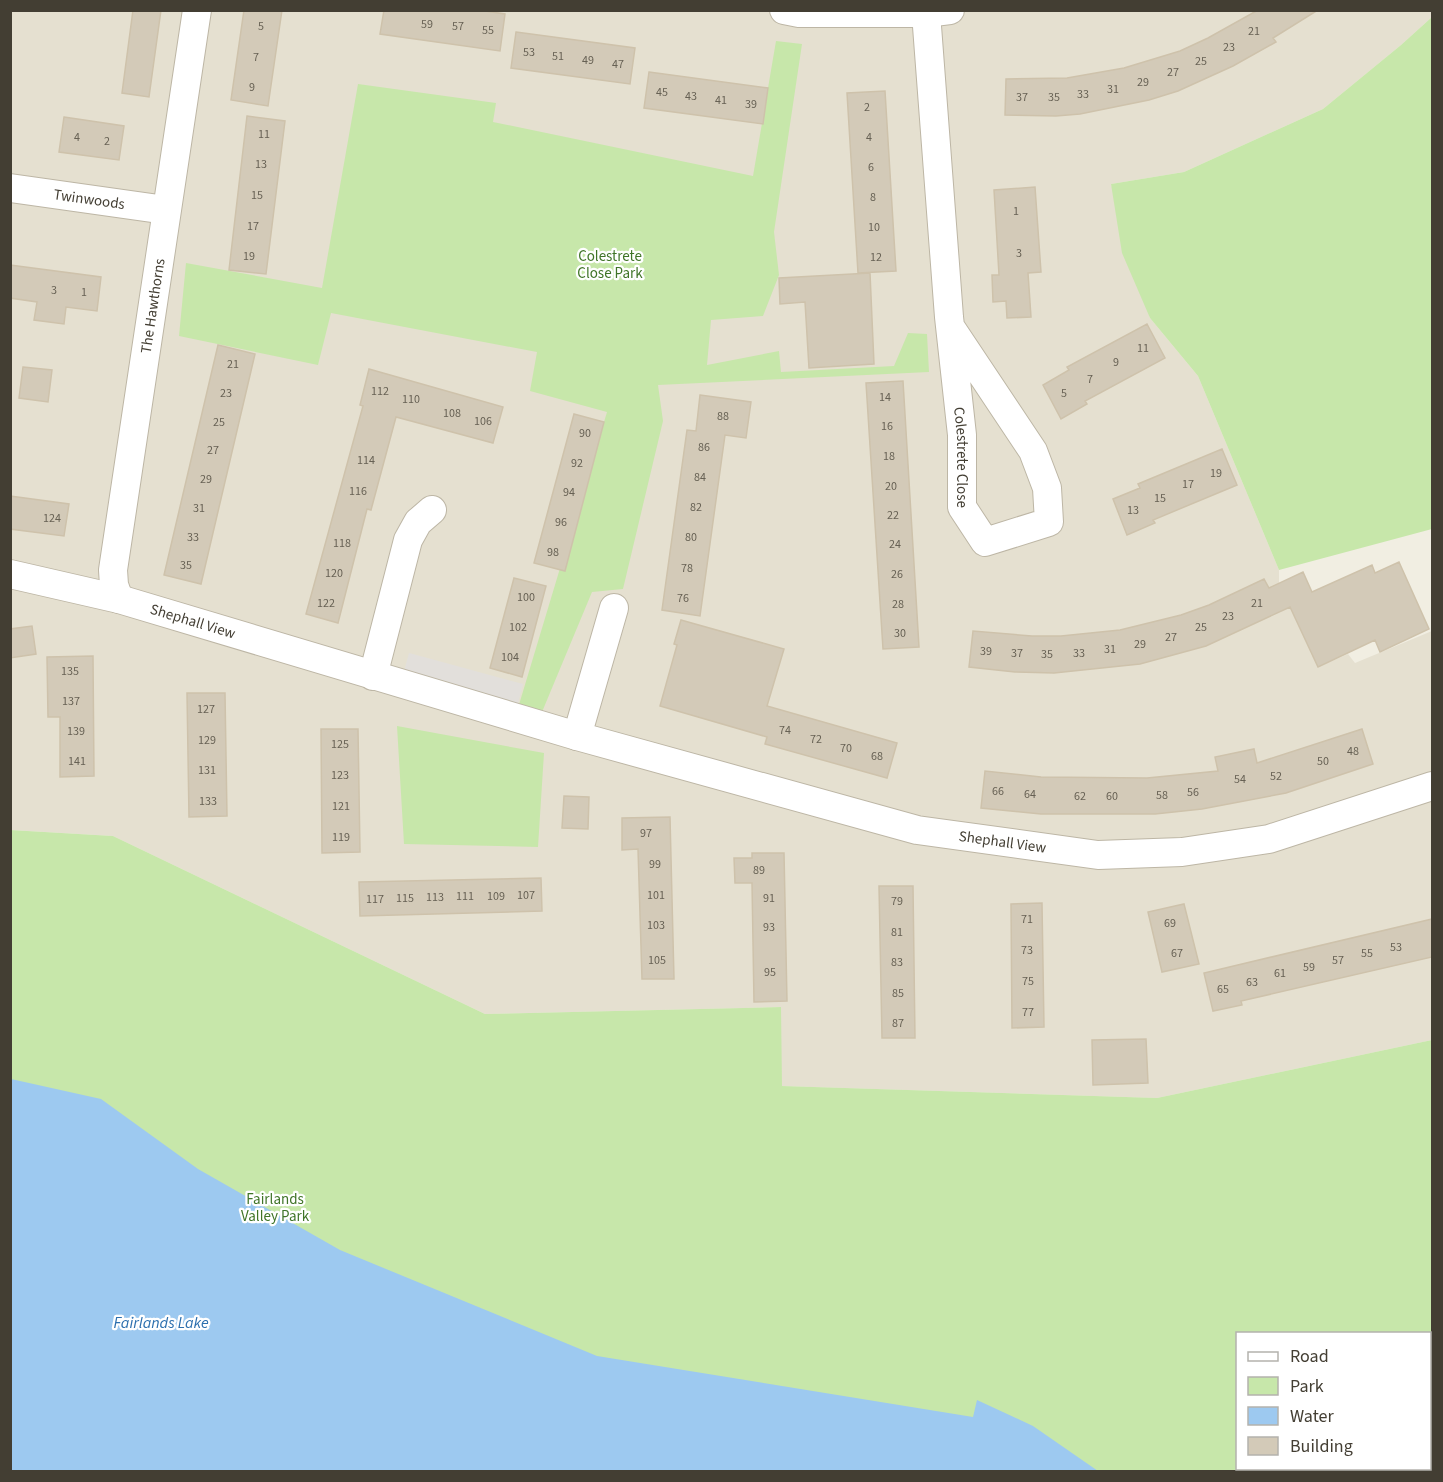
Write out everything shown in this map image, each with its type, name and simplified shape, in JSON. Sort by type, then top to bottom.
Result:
[{"type":"street","name":"The Hawthorns","points":[[119,599],[114,585],[113,570],[197,10]]},
{"type":"street","points":[[784,10],[799,13],[938,12]]},
{"type":"street","name":"Colestrete Close","points":[[938,12],[951,328],[962,435],[962,507],[985,542],[1049,522],[1047,488],[1033,451],[951,328]]},
{"type":"street","name":"Twinwoods","points":[[10,188],[166,210]]},
{"type":"street","points":[[373,676],[408,540],[418,522],[432,510]]},
{"type":"street","name":"Shephall View","points":[[10,574],[119,599],[577,736],[917,830],[1098,855],[1182,852],[1269,839],[1432,786]]},
{"type":"street","points":[[577,736],[614,608]]},
{"type":"shaded area","points":[[10,11],[1432,11],[1432,17],[1401,45],[1323,109],[1184,172],[1111,184],[1150,318],[1198,376],[1279,570],[1279,584],[1318,667],[1348,654],[1355,663],[1432,631],[1432,1040],[1157,1098],[781,1086],[781,1007],[485,1014],[113,836],[11,830]]},
{"type":"shaded area","points":[[409,653],[523,684],[517,707],[403,675]]},
{"type":"green space","points":[[1432,17],[1432,529],[1279,570],[1198,376],[1150,318],[1122,253],[1111,184],[1184,172],[1323,109]]},
{"type":"green space","name":"Colestrete Close Park","points":[[776,41],[802,44],[774,232],[779,275],[763,316],[711,320],[707,365],[779,351],[781,372],[894,366],[908,333],[927,334],[929,372],[658,385],[663,421],[623,589],[592,592],[542,712],[518,708],[607,412],[530,391],[537,352],[331,313],[318,365],[179,336],[186,263],[322,288],[358,84],[496,103],[493,122],[753,176]]},
{"type":"green space","points":[[397,726],[544,753],[538,847],[404,844]]},
{"type":"green space","name":"Fairlands Valley Park","points":[[10,830],[113,836],[485,1014],[781,1007],[782,1086],[1157,1098],[1432,1040],[1432,1471],[11,1471]]},
{"type":"water","name":"Fairlands Lake","points":[[11,1079],[101,1099],[198,1169],[340,1250],[597,1356],[973,1417],[977,1400],[1033,1426],[1098,1471],[11,1471]]},
{"type":"building","points":[[133,10],[161,10],[149,97],[122,93]]},
{"type":"building","points":[[244,10],[282,10],[268,106],[231,100]]},
{"type":"building","points":[[384,10],[478,10],[505,14],[500,51],[380,34]]},
{"type":"building","points":[[1258,10],[1318,10],[1273,38],[1276,42],[1233,66],[1178,91],[1149,100],[1080,114],[1005,115],[1006,79],[1067,78],[1124,68],[1180,51]]},
{"type":"building","points":[[516,32],[635,48],[630,84],[511,68]]},
{"type":"building","points":[[649,72],[768,88],[763,124],[644,108]]},
{"type":"building","points":[[885,91],[896,271],[858,273],[847,93]]},
{"type":"building","points":[[247,116],[285,121],[266,274],[229,270]]},
{"type":"building","points":[[64,117],[124,126],[119,160],[59,152]]},
{"type":"building","points":[[1035,187],[1041,272],[1028,273],[1031,317],[1007,318],[1006,301],[993,302],[992,275],[999,275],[994,190]]},
{"type":"building","points":[[10,265],[101,277],[97,311],[66,307],[64,324],[34,320],[37,302],[10,298]]},
{"type":"building","points":[[870,273],[874,364],[809,368],[805,302],[780,304],[779,278]]},
{"type":"building","points":[[1147,324],[1165,358],[1085,401],[1087,404],[1061,419],[1043,385],[1069,370],[1067,367]]},
{"type":"building","points":[[218,345],[255,354],[201,584],[164,575]]},
{"type":"building","points":[[23,367],[52,370],[48,402],[19,398]]},
{"type":"building","points":[[369,369],[503,407],[493,443],[396,417],[371,510],[367,509],[338,623],[306,614],[363,406],[360,405]]},
{"type":"building","points":[[903,381],[919,647],[883,649],[866,383]]},
{"type":"building","points":[[700,395],[751,402],[746,438],[725,435],[700,616],[662,610],[687,430],[696,431]]},
{"type":"building","points":[[574,414],[604,422],[565,571],[534,563]]},
{"type":"building","points":[[1222,449],[1237,485],[1153,520],[1155,523],[1127,535],[1113,499],[1140,488],[1138,484]]},
{"type":"building","points":[[10,496],[69,504],[64,536],[10,529]]},
{"type":"building","points":[[1399,562],[1429,629],[1380,652],[1375,640],[1318,667],[1290,607],[1206,646],[1140,664],[1054,673],[969,667],[973,631],[1061,636],[1120,630],[1181,615],[1209,605],[1264,579],[1269,588],[1303,572],[1312,592],[1372,565],[1375,573]]},
{"type":"building","points":[[514,578],[546,586],[522,677],[490,668]]},
{"type":"building","points":[[681,620],[784,649],[767,706],[897,743],[887,778],[765,744],[767,737],[660,706],[677,645],[674,644]]},
{"type":"building","points":[[32,626],[36,654],[10,658],[10,629]]},
{"type":"building","points":[[93,656],[94,776],[60,777],[60,717],[48,717],[47,657]]},
{"type":"building","points":[[187,693],[225,693],[227,816],[189,817]]},
{"type":"building","points":[[321,729],[358,729],[360,852],[322,853]]},
{"type":"building","points":[[1362,729],[1373,764],[1286,793],[1202,809],[1155,814],[1041,814],[981,808],[985,771],[1041,777],[1147,778],[1218,771],[1215,757],[1254,749],[1257,763]]},
{"type":"building","points":[[564,796],[589,797],[588,829],[562,828]]},
{"type":"building","points":[[670,817],[674,979],[642,979],[638,849],[622,850],[622,818]]},
{"type":"building","points":[[752,853],[784,853],[787,1001],[754,1002],[752,883],[735,883],[734,858],[752,858]]},
{"type":"building","points":[[541,878],[542,911],[360,916],[359,882]]},
{"type":"building","points":[[879,886],[913,886],[915,1038],[882,1038]]},
{"type":"building","points":[[1042,903],[1044,1027],[1012,1028],[1011,904]]},
{"type":"building","points":[[1184,904],[1199,964],[1162,972],[1148,912]]},
{"type":"building","points":[[1432,919],[1432,957],[1241,1001],[1242,1005],[1213,1011],[1204,973]]},
{"type":"building","points":[[1146,1039],[1148,1083],[1093,1085],[1092,1040]]}]
